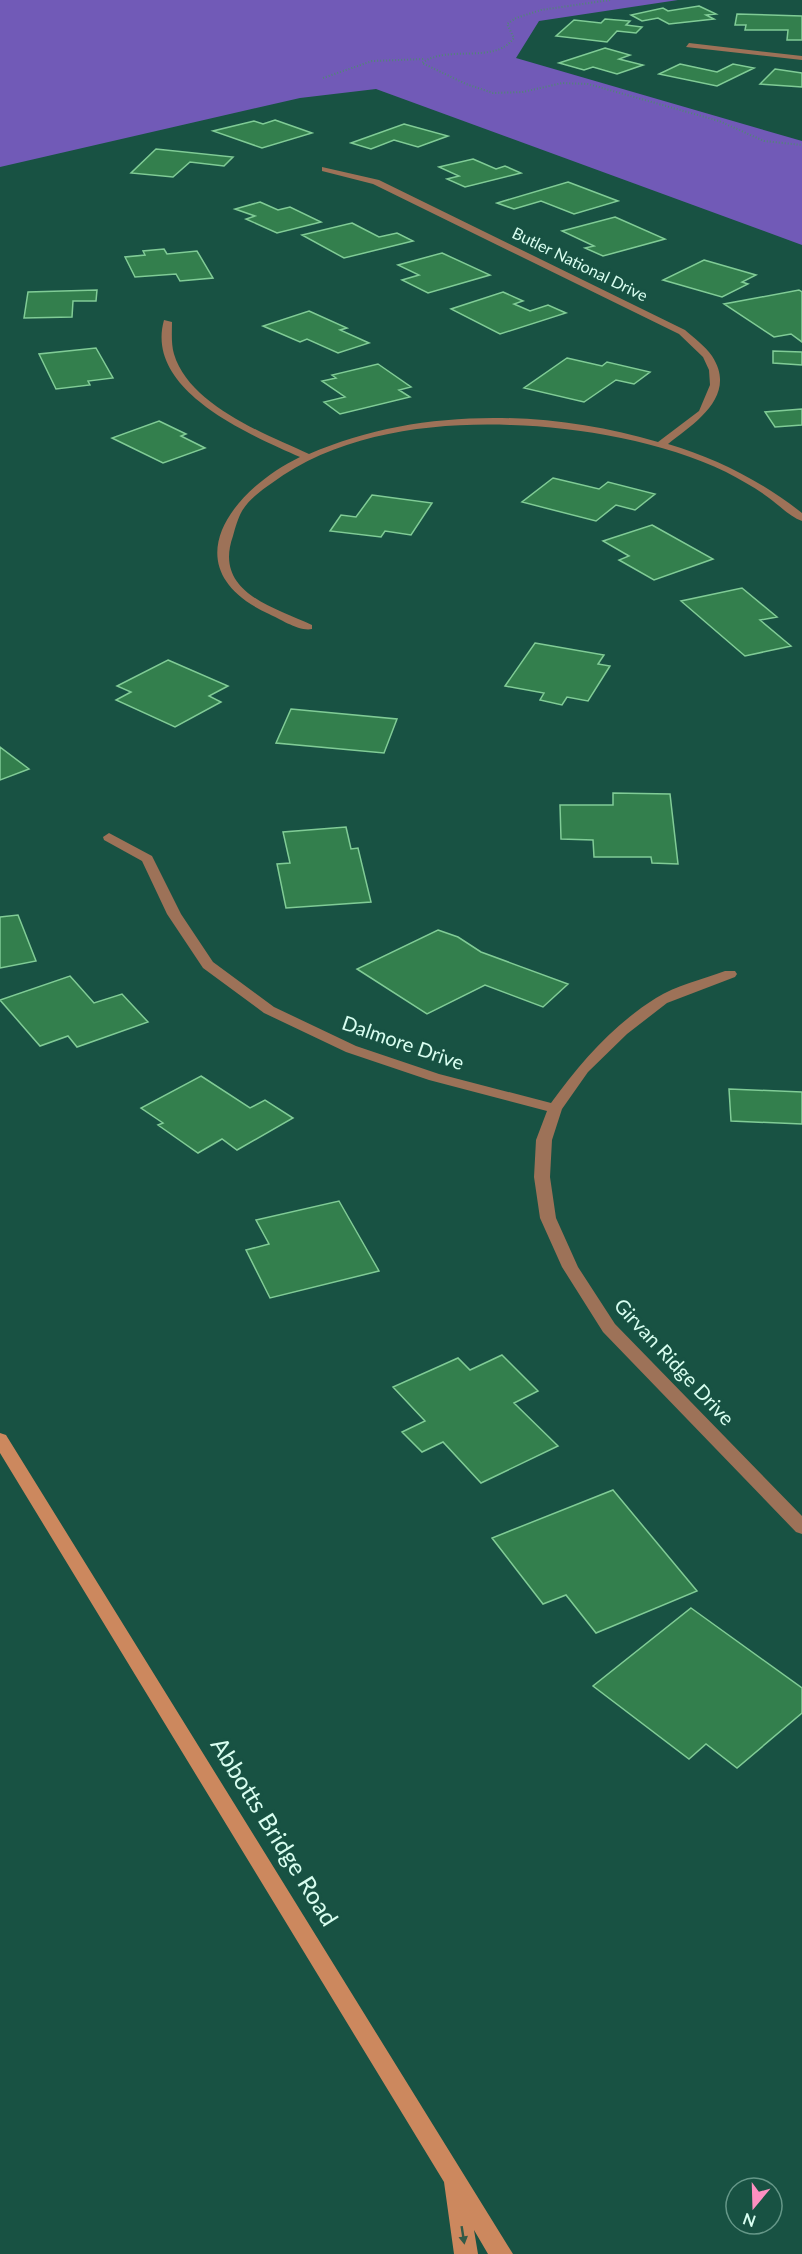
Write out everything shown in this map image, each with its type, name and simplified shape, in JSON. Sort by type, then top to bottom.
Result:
[{"type":"main road","name":"Abbotts Bridge Road","points":[[0,1439],[501,2254]]},
{"type":"main road","points":[[454,2175],[466,2254]]},
{"type":"street","points":[[689,45],[802,58]]},
{"type":"street","name":"Butler National Drive","points":[[325,170],[376,182],[682,332],[707,356],[714,370],[715,385],[703,412],[659,446]]},
{"type":"street","points":[[167,322],[170,356],[178,373],[194,392],[237,425],[308,457]]},
{"type":"street","points":[[308,627],[265,608],[235,588],[222,564],[222,547],[240,507],[264,484],[308,457],[385,433],[428,425],[471,422],[562,425],[609,433],[706,461],[761,487],[802,518]]},
{"type":"street","name":"Dalmore Drive","points":[[109,837],[147,859],[174,914],[208,965],[269,1010],[351,1049],[434,1077],[555,1109]]},
{"type":"street","name":"Girvan Ridge Drive","points":[[730,974],[662,1000],[622,1031],[583,1069],[555,1109],[544,1140],[542,1177],[548,1218],[570,1267],[609,1328],[802,1527]]},
{"type":"path","points":[[323,78],[355,65],[379,59],[426,59],[455,53],[502,49],[514,41],[507,24],[516,18],[540,11],[610,0]]},
{"type":"path","points":[[426,59],[422,63],[424,65],[466,84],[493,93],[517,93],[562,83],[588,84],[719,122],[764,141],[802,145]]},
{"type":"shaded area","points":[[0,0],[678,0],[539,21],[516,58],[802,141],[802,245],[376,89],[300,98],[0,167]]},
{"type":"building","points":[[699,6],[716,14],[706,15],[714,19],[669,24],[658,18],[642,21],[631,15],[663,8],[668,11]]},
{"type":"building","points":[[737,14],[802,16],[802,40],[787,40],[788,30],[745,30],[746,25],[735,25]]},
{"type":"building","points":[[605,19],[630,21],[626,25],[642,27],[636,33],[617,31],[607,42],[556,36],[574,20],[601,23]]},
{"type":"building","points":[[605,48],[630,55],[619,59],[643,65],[617,74],[593,67],[584,70],[559,63]]},
{"type":"building","points":[[680,64],[717,72],[733,64],[754,68],[717,86],[659,74]]},
{"type":"building","points":[[775,69],[802,73],[802,87],[760,84]]},
{"type":"building","points":[[275,120],[312,133],[262,148],[213,131],[254,121],[263,124]]},
{"type":"building","points":[[404,124],[448,136],[418,147],[394,140],[371,149],[351,143]]},
{"type":"building","points":[[156,149],[233,157],[224,166],[190,162],[173,177],[131,173]]},
{"type":"building","points":[[473,159],[496,169],[505,166],[521,173],[465,187],[447,179],[459,176],[439,167]]},
{"type":"building","points":[[568,182],[618,201],[574,214],[541,201],[514,209],[497,203]]},
{"type":"building","points":[[260,202],[278,210],[290,207],[321,222],[277,233],[246,219],[255,216],[235,209]]},
{"type":"building","points":[[615,217],[665,239],[603,256],[585,248],[594,246],[562,231]]},
{"type":"building","points":[[352,223],[379,237],[397,233],[413,241],[344,258],[302,235]]},
{"type":"building","points":[[164,249],[167,254],[197,251],[213,278],[180,281],[176,274],[135,277],[125,257],[145,255],[143,251]]},
{"type":"building","points":[[442,253],[490,275],[428,293],[402,280],[419,275],[398,265]]},
{"type":"building","points":[[704,260],[756,275],[742,282],[748,284],[722,297],[663,280]]},
{"type":"building","points":[[97,290],[96,301],[73,301],[72,317],[24,318],[28,292]]},
{"type":"building","points":[[799,290],[802,292],[802,342],[791,334],[774,337],[724,304]]},
{"type":"building","points":[[503,292],[523,301],[514,304],[530,311],[548,305],[566,313],[500,334],[451,309]]},
{"type":"building","points":[[309,311],[347,328],[340,330],[369,343],[338,353],[307,339],[300,342],[263,326]]},
{"type":"building","points":[[96,348],[113,378],[88,381],[90,385],[56,389],[39,354]]},
{"type":"building","points":[[773,351],[802,352],[802,365],[773,363]]},
{"type":"building","points":[[567,358],[602,366],[607,362],[650,372],[634,384],[616,380],[584,402],[524,388]]},
{"type":"building","points":[[378,364],[411,387],[399,390],[410,397],[340,414],[324,402],[345,397],[322,381],[336,378],[332,375]]},
{"type":"building","points":[[802,409],[802,425],[775,427],[765,412]]},
{"type":"building","points":[[159,421],[186,434],[181,436],[205,448],[163,463],[112,438]]},
{"type":"building","points":[[553,478],[599,489],[608,482],[655,494],[635,510],[616,505],[596,521],[522,502]]},
{"type":"building","points":[[372,495],[432,503],[411,535],[385,531],[381,537],[330,531],[341,515],[356,517]]},
{"type":"building","points":[[652,525],[713,559],[654,580],[619,560],[629,556],[603,541]]},
{"type":"building","points":[[742,588],[777,617],[760,620],[791,646],[745,656],[681,601]]},
{"type":"building","points":[[535,643],[604,655],[598,664],[610,666],[588,701],[567,697],[562,705],[540,700],[544,693],[505,686]]},
{"type":"building","points":[[168,660],[228,686],[209,696],[221,702],[175,727],[116,700],[131,692],[117,686]]},
{"type":"building","points":[[291,709],[397,719],[384,753],[276,743]]},
{"type":"building","points":[[0,747],[29,769],[0,780]]},
{"type":"building","points":[[613,793],[670,794],[678,864],[652,863],[651,857],[594,857],[593,840],[561,839],[560,805],[613,805]]},
{"type":"building","points":[[346,827],[351,849],[358,848],[371,902],[286,908],[277,864],[290,863],[283,832]]},
{"type":"building","points":[[18,915],[36,961],[0,968],[0,917]]},
{"type":"building","points":[[438,930],[458,937],[481,952],[568,984],[543,1007],[485,985],[427,1014],[357,969]]},
{"type":"building","points":[[70,976],[94,1003],[122,994],[148,1022],[77,1047],[68,1036],[40,1046],[0,1000]]},
{"type":"building","points":[[201,1076],[250,1108],[265,1100],[293,1118],[237,1150],[222,1139],[198,1153],[158,1125],[163,1123],[141,1108]]},
{"type":"building","points":[[729,1089],[802,1092],[802,1124],[731,1121]]},
{"type":"building","points":[[339,1201],[379,1271],[270,1298],[246,1250],[269,1244],[256,1220]]},
{"type":"building","points":[[502,1355],[538,1391],[514,1403],[558,1446],[481,1483],[443,1442],[422,1452],[402,1432],[425,1421],[393,1387],[458,1358],[470,1370]]},
{"type":"building","points":[[613,1490],[697,1591],[596,1633],[566,1595],[543,1604],[492,1538]]},
{"type":"building","points":[[691,1608],[802,1688],[802,1713],[737,1768],[706,1744],[689,1759],[593,1686]]}]
